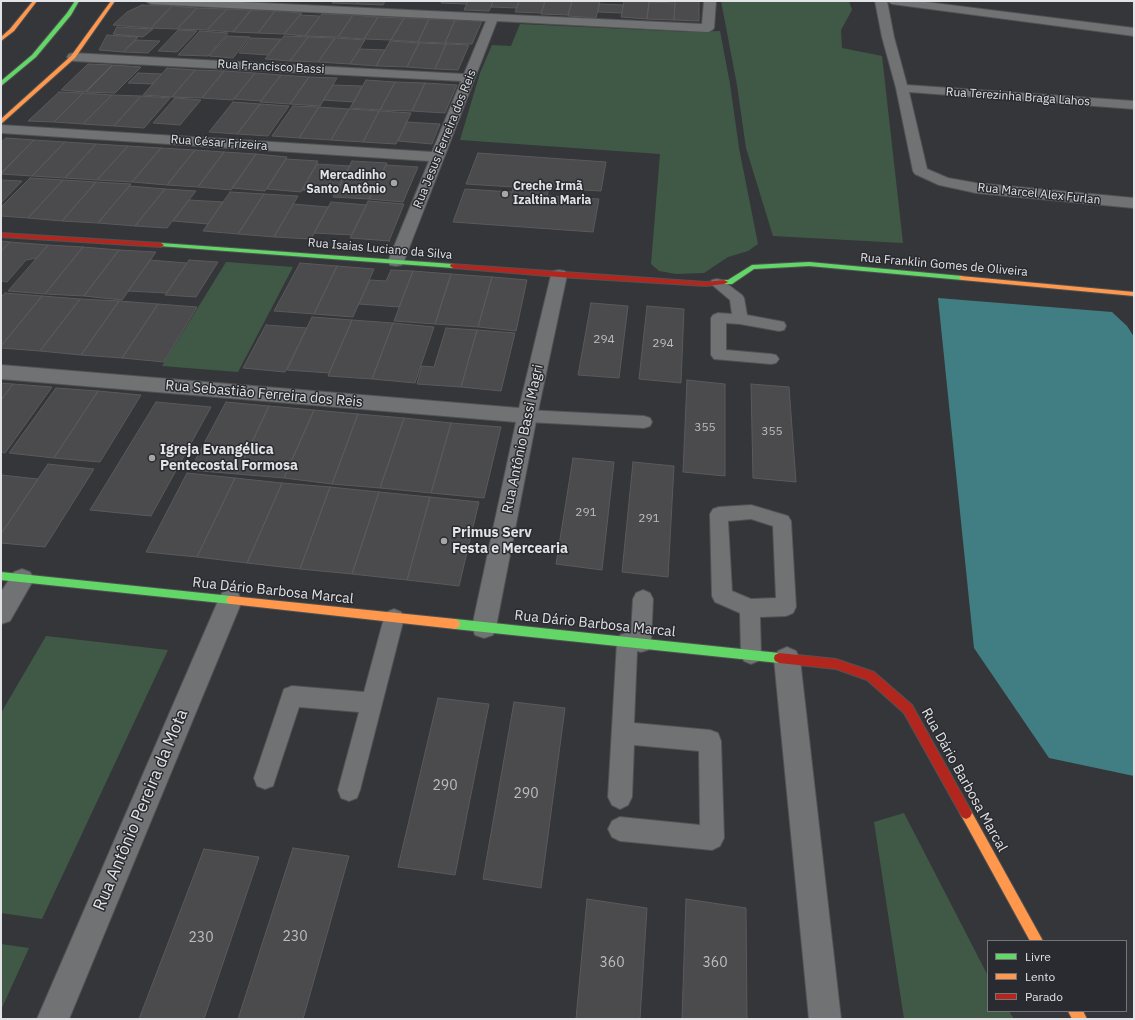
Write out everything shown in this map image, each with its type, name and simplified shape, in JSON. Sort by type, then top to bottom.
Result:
[{"type":"street","points":[[1,40],[12,30],[35,1]]},
{"type":"street","points":[[1,84],[34,56],[69,14],[77,1]]},
{"type":"street","points":[[1,122],[73,57],[113,1]]},
{"type":"street","points":[[151,1],[708,28],[710,1]]},
{"type":"street","points":[[881,1],[888,37],[902,88]]},
{"type":"street","points":[[892,1],[1134,32]]},
{"type":"street","name":"Rua Jesus Ferreira dos Reis","points":[[396,261],[493,18]]},
{"type":"street","name":"Rua Francisco Bassi","points":[[73,57],[469,78]]},
{"type":"street","name":"Rua Terezinha Braga Lahos","points":[[902,88],[1134,105]]},
{"type":"street","name":"Rua Marcel Alex Furlan","points":[[902,88],[920,171],[944,182],[976,188],[1134,203]]},
{"type":"street","name":"Rua César Frizeira","points":[[1,129],[438,157]]},
{"type":"street","name":"Rua Isaias Luciano da Silva","points":[[1,235],[396,261],[559,275],[652,281],[730,282],[752,267]]},
{"type":"street","name":"Rua Franklin Gomes de Oliveira","points":[[752,267],[809,264],[1134,294]]},
{"type":"street","name":"Rua Antônio Bassi Magri","points":[[484,627],[526,416],[559,275]]},
{"type":"street","name":"Rua Sebastião Ferreira dos Reis","points":[[1,372],[526,416]]},
{"type":"street","points":[[1,613],[12,578]]},
{"type":"street","name":"Rua Dário Barbosa Marcal","points":[[12,578],[751,654],[836,664],[870,676],[908,709],[1036,940]]},
{"type":"street","name":"Rua Antônio Pereira da Mota","points":[[53,1019],[230,600]]},
{"type":"street","points":[[787,659],[825,1019]]},
{"type":"lane","points":[[717,283],[737,298],[740,319]]},
{"type":"lane","points":[[770,359],[719,355],[718,318],[740,319],[779,326]]},
{"type":"lane","points":[[526,416],[644,422]]},
{"type":"lane","points":[[751,512],[782,521],[786,607],[750,608],[722,596],[719,514],[751,512]]},
{"type":"lane","points":[[620,797],[623,733],[634,643],[644,599]]},
{"type":"lane","points":[[750,608],[751,654]]},
{"type":"lane","points":[[349,790],[394,618]]},
{"type":"lane","points":[[265,778],[292,696],[372,703]]},
{"type":"lane","points":[[620,829],[712,838],[710,740],[623,733]]},
{"type":"green space","points":[[721,1],[849,1],[852,10],[841,30],[842,48],[882,56],[903,243],[773,236],[746,148],[737,85]]},
{"type":"green space","points":[[520,24],[690,32],[720,31],[730,84],[739,148],[758,244],[748,251],[728,257],[704,273],[676,274],[659,271],[651,264],[660,154],[460,140],[480,73],[492,45],[511,46]]},
{"type":"green space","points":[[226,262],[293,267],[238,372],[162,366]]},
{"type":"green space","points":[[46,636],[168,650],[42,919],[1,913],[1,713]]},
{"type":"green space","points":[[904,813],[987,974],[987,1012],[1010,1012],[1014,1019],[904,1019],[874,822]]},
{"type":"green space","points":[[1,944],[29,948],[1,1010]]},
{"type":"water","points":[[938,298],[1112,312],[1127,326],[1134,337],[1134,776],[1049,758],[974,648]]},
{"type":"building","points":[[334,1],[359,1],[357,4],[332,3]]},
{"type":"building","points":[[359,1],[385,1],[383,5],[357,4]]},
{"type":"building","points":[[442,1],[468,1],[466,4],[441,3]]},
{"type":"building","points":[[468,1],[493,1],[489,11],[464,10]]},
{"type":"building","points":[[493,1],[519,1],[517,8],[491,7]]},
{"type":"building","points":[[519,1],[545,1],[541,13],[515,12]]},
{"type":"building","points":[[545,1],[572,1],[568,15],[541,14]]},
{"type":"building","points":[[572,1],[600,1],[596,18],[568,16]]},
{"type":"building","points":[[624,1],[649,1],[647,19],[621,17]]},
{"type":"building","points":[[675,1],[699,1],[699,21],[674,20]]},
{"type":"building","points":[[649,2],[675,3],[674,20],[647,19]]},
{"type":"building","points":[[599,4],[623,5],[622,13],[598,12]]},
{"type":"building","points":[[142,5],[172,6],[151,28],[113,25],[127,12]]},
{"type":"building","points":[[172,6],[197,8],[177,29],[151,28]]},
{"type":"building","points":[[197,8],[227,9],[207,30],[177,29]]},
{"type":"building","points":[[227,9],[251,10],[233,32],[207,30]]},
{"type":"building","points":[[251,10],[275,11],[258,33],[233,32]]},
{"type":"building","points":[[275,11],[302,13],[284,34],[258,33]]},
{"type":"building","points":[[322,14],[353,15],[338,37],[305,36]]},
{"type":"building","points":[[300,15],[320,16],[305,36],[284,34]]},
{"type":"building","points":[[353,15],[378,17],[364,39],[338,37]]},
{"type":"building","points":[[378,17],[404,18],[391,40],[364,39]]},
{"type":"building","points":[[404,18],[429,19],[418,42],[391,40]]},
{"type":"building","points":[[429,19],[455,20],[445,43],[418,42]]},
{"type":"building","points":[[455,20],[482,21],[472,44],[445,43]]},
{"type":"building","points":[[117,27],[153,29],[143,37],[113,34]]},
{"type":"building","points":[[178,30],[197,31],[177,52],[158,51]]},
{"type":"building","points":[[200,31],[228,33],[208,56],[178,55]]},
{"type":"building","points":[[107,35],[138,37],[123,52],[99,50]]},
{"type":"building","points":[[227,36],[250,37],[233,58],[209,56]]},
{"type":"building","points":[[284,36],[308,37],[290,61],[265,59]]},
{"type":"building","points":[[308,37],[335,38],[318,62],[290,61]]},
{"type":"building","points":[[251,38],[281,39],[268,55],[239,53]]},
{"type":"building","points":[[335,38],[365,40],[350,64],[318,62]]},
{"type":"building","points":[[136,40],[160,41],[148,53],[123,52]]},
{"type":"building","points":[[390,41],[419,43],[407,67],[376,66]]},
{"type":"building","points":[[419,43],[446,44],[435,69],[407,67]]},
{"type":"building","points":[[446,44],[469,45],[458,70],[435,69]]},
{"type":"building","points":[[360,49],[385,50],[376,66],[350,64]]},
{"type":"building","points":[[88,64],[112,65],[85,92],[61,90]]},
{"type":"building","points":[[113,65],[141,67],[115,93],[86,92]]},
{"type":"building","points":[[167,68],[195,70],[172,97],[143,95]]},
{"type":"building","points":[[195,70],[224,71],[202,98],[172,97]]},
{"type":"building","points":[[224,71],[255,73],[233,100],[202,98]]},
{"type":"building","points":[[138,73],[162,74],[152,84],[128,83]]},
{"type":"building","points":[[255,73],[281,75],[261,101],[234,99]]},
{"type":"building","points":[[281,75],[309,77],[290,104],[260,102]]},
{"type":"building","points":[[309,77],[337,78],[320,106],[290,104]]},
{"type":"building","points":[[366,80],[395,82],[380,110],[350,108]]},
{"type":"building","points":[[395,82],[425,83],[412,111],[380,110]]},
{"type":"building","points":[[425,83],[457,85],[445,113],[412,111]]},
{"type":"building","points":[[333,85],[362,86],[354,102],[323,100]]},
{"type":"building","points":[[59,92],[83,93],[54,122],[28,121]]},
{"type":"building","points":[[83,93],[112,95],[83,124],[54,122]]},
{"type":"building","points":[[112,95],[141,96],[114,126],[83,124]]},
{"type":"building","points":[[141,96],[170,98],[144,128],[114,126]]},
{"type":"building","points":[[175,98],[201,100],[180,125],[153,123]]},
{"type":"building","points":[[233,102],[260,104],[237,134],[209,132]]},
{"type":"building","points":[[260,104],[289,106],[268,136],[237,134]]},
{"type":"building","points":[[293,106],[319,107],[299,138],[272,136]]},
{"type":"building","points":[[319,107],[349,109],[331,140],[299,138]]},
{"type":"building","points":[[349,109],[379,111],[363,142],[331,140]]},
{"type":"building","points":[[379,111],[411,113],[396,144],[363,142]]},
{"type":"building","points":[[407,122],[440,124],[432,144],[398,141]]},
{"type":"building","points":[[6,138],[34,140],[1,173],[1,142]]},
{"type":"building","points":[[34,140],[65,142],[32,176],[1,174]]},
{"type":"building","points":[[65,142],[96,144],[65,178],[32,176]]},
{"type":"building","points":[[96,144],[128,146],[97,180],[65,178]]},
{"type":"building","points":[[128,146],[161,148],[132,182],[97,180]]},
{"type":"building","points":[[161,148],[195,150],[167,185],[132,182]]},
{"type":"building","points":[[195,150],[224,152],[198,187],[167,185]]},
{"type":"building","points":[[224,152],[256,154],[231,190],[198,187]]},
{"type":"building","name":"Creche Irmã Izaltina Maria","points":[[478,153],[606,162],[601,191],[549,188],[547,196],[599,199],[593,232],[453,222],[465,189],[512,192],[513,187],[466,184]]},
{"type":"building","points":[[256,154],[287,157],[265,191],[232,188]]},
{"type":"building","points":[[286,159],[318,161],[301,192],[267,189]]},
{"type":"building","points":[[352,161],[387,163],[369,199],[333,197]]},
{"type":"building","points":[[317,164],[350,166],[336,193],[302,190]]},
{"type":"building","name":"Mercadinho Santo Antônio","points":[[386,165],[418,167],[403,202],[369,199]]},
{"type":"building","points":[[30,178],[63,180],[28,218],[1,216],[1,207]]},
{"type":"building","points":[[1,180],[22,181],[1,203]]},
{"type":"building","points":[[63,180],[96,182],[62,221],[28,218]]},
{"type":"building","points":[[96,182],[131,184],[98,223],[62,221]]},
{"type":"building","points":[[129,186],[165,189],[135,226],[98,223]]},
{"type":"building","points":[[165,189],[196,191],[167,228],[135,226]]},
{"type":"building","points":[[230,192],[264,194],[238,234],[203,231]]},
{"type":"building","points":[[264,194],[298,196],[274,237],[238,234]]},
{"type":"building","points":[[189,200],[223,202],[208,224],[173,221]]},
{"type":"building","points":[[368,201],[404,204],[389,241],[350,238]]},
{"type":"building","points":[[331,202],[367,205],[352,235],[314,233]]},
{"type":"building","points":[[293,204],[328,207],[311,239],[274,237]]},
{"type":"building","points":[[1,241],[10,242],[1,251]]},
{"type":"building","points":[[10,242],[48,245],[37,258],[26,260],[7,282],[1,281],[1,251]]},
{"type":"building","points":[[48,245],[83,247],[45,294],[8,291]]},
{"type":"building","points":[[83,247],[119,250],[84,296],[45,294]]},
{"type":"building","points":[[119,250],[156,252],[122,300],[84,296]]},
{"type":"building","points":[[150,260],[187,263],[167,293],[128,291]]},
{"type":"building","points":[[189,260],[218,262],[196,297],[165,295]]},
{"type":"building","points":[[300,263],[337,266],[314,314],[274,311]]},
{"type":"building","points":[[337,266],[374,269],[353,317],[314,314]]},
{"type":"building","points":[[391,270],[413,271],[399,307],[359,304],[370,280],[386,281]]},
{"type":"building","points":[[413,271],[451,274],[435,324],[394,321]]},
{"type":"building","points":[[451,274],[492,277],[478,327],[435,324]]},
{"type":"building","points":[[492,277],[527,280],[516,331],[478,327]]},
{"type":"building","points":[[5,293],[42,296],[1,346],[1,297]]},
{"type":"building","points":[[42,296],[80,299],[40,351],[1,348],[1,346]]},
{"type":"building","points":[[80,299],[119,301],[81,355],[40,351]]},
{"type":"building","points":[[119,301],[158,304],[122,358],[81,355]]},
{"type":"building","points":[[591,303],[628,306],[619,378],[578,375]]},
{"type":"building","points":[[158,304],[197,307],[164,362],[122,358]]},
{"type":"building","points":[[647,306],[684,309],[681,383],[639,379]]},
{"type":"building","points":[[312,317],[352,320],[329,373],[287,370]]},
{"type":"building","points":[[352,320],[393,323],[372,379],[328,376]]},
{"type":"building","points":[[393,323],[434,327],[415,383],[372,379]]},
{"type":"building","points":[[266,325],[307,328],[285,372],[243,368]]},
{"type":"building","points":[[446,328],[477,330],[461,387],[417,384],[422,366],[434,367]]},
{"type":"building","points":[[477,330],[515,333],[501,391],[461,387]]},
{"type":"building","points":[[687,380],[725,384],[725,476],[683,472]]},
{"type":"building","points":[[1,383],[13,384],[1,400]]},
{"type":"building","points":[[13,384],[52,387],[5,453],[1,452],[1,400]]},
{"type":"building","points":[[751,384],[789,387],[796,482],[753,478]]},
{"type":"building","points":[[56,388],[98,391],[54,458],[9,453]]},
{"type":"building","points":[[98,391],[141,395],[100,462],[54,458]]},
{"type":"building","name":"Igreja Evangélica Pentecostal Formosa","points":[[156,402],[211,407],[151,516],[90,510]]},
{"type":"building","points":[[226,402],[269,406],[237,474],[190,470]]},
{"type":"building","points":[[269,406],[314,410],[284,478],[237,474]]},
{"type":"building","points":[[314,410],[358,414],[332,484],[284,478]]},
{"type":"building","points":[[358,414],[404,418],[380,488],[332,484]]},
{"type":"building","points":[[404,418],[451,423],[431,493],[380,488]]},
{"type":"building","points":[[451,423],[501,427],[484,498],[431,493]]},
{"type":"building","points":[[573,458],[614,462],[602,570],[556,564]]},
{"type":"building","points":[[633,462],[674,466],[668,577],[622,572]]},
{"type":"building","points":[[48,464],[94,469],[45,547],[1,543],[1,534]]},
{"type":"building","points":[[187,473],[235,478],[197,557],[146,552]]},
{"type":"building","points":[[1,475],[38,479],[1,534]]},
{"type":"building","points":[[235,478],[282,483],[247,563],[197,557]]},
{"type":"building","points":[[282,483],[330,487],[300,569],[247,563]]},
{"type":"building","points":[[330,487],[379,492],[352,574],[300,569]]},
{"type":"building","points":[[379,492],[430,497],[407,580],[352,574]]},
{"type":"building","name":"Primus Serv Festa e Mercearia","points":[[430,497],[479,502],[459,586],[407,580]]},
{"type":"building","points":[[438,698],[489,704],[455,875],[398,867]]},
{"type":"building","points":[[514,702],[565,708],[541,888],[483,879]]},
{"type":"building","points":[[293,848],[349,856],[303,1019],[238,1019]]},
{"type":"building","points":[[204,849],[259,857],[204,1019],[139,1019]]},
{"type":"building","points":[[587,899],[647,908],[640,1019],[576,1019]]},
{"type":"building","points":[[686,899],[746,908],[747,1019],[682,1019]]},
{"type":"traffic: fast","points":[[1,84],[34,56],[69,14],[77,1]]},
{"type":"traffic: fast","points":[[161,245],[453,266]]},
{"type":"traffic: fast","points":[[724,282],[730,282],[752,267],[809,264],[962,278]]},
{"type":"traffic: fast","points":[[1,576],[231,600]]},
{"type":"traffic: fast","points":[[455,624],[779,658]]},
{"type":"traffic: slow","points":[[1,40],[12,30],[35,1]]},
{"type":"traffic: slow","points":[[1,122],[73,57],[113,1]]},
{"type":"traffic: slow","points":[[962,278],[1134,294]]},
{"type":"traffic: slow","points":[[231,600],[455,624]]},
{"type":"traffic: slow","points":[[966,813],[1036,940]]},
{"type":"traffic: slow","points":[[1076,1012],[1080,1019]]},
{"type":"traffic: jam","points":[[1,235],[161,245]]},
{"type":"traffic: jam","points":[[453,266],[559,275],[706,284],[724,282]]},
{"type":"traffic: jam","points":[[779,658],[836,664],[870,676],[908,709],[966,813]]},
{"type":"place","name":"Mercadinho Santo Antônio","points":[[394,183]]},
{"type":"place","name":"Creche Irmã Izaltina Maria","points":[[505,194]]},
{"type":"place","name":"Igreja Evangélica Pentecostal Formosa","points":[[152,458]]},
{"type":"place","name":"Primus Serv Festa e Mercearia","points":[[444,541]]}]
